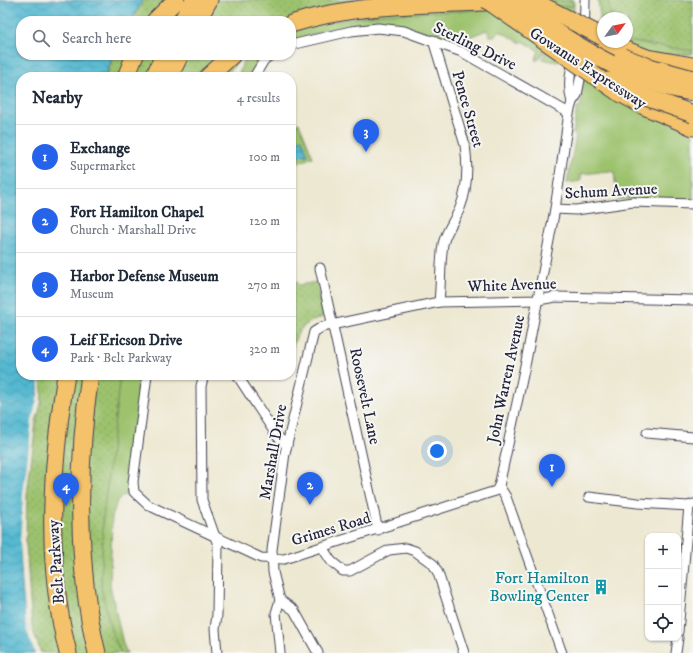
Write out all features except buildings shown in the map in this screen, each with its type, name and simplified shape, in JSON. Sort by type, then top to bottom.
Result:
[{"type":"highway","points":[[160,16],[176,0]]},
{"type":"highway","points":[[179,16],[187,0]]},
{"type":"highway","points":[[185,16],[194,0]]},
{"type":"highway","points":[[200,16],[209,0]]},
{"type":"highway","name":"Gowanus Expressway","points":[[487,0],[570,60],[618,92],[693,127]]},
{"type":"highway","points":[[508,0],[561,34],[618,66],[652,82],[693,92]]},
{"type":"highway","points":[[296,23],[332,13],[364,8],[520,0],[570,32],[624,57],[649,67],[693,79]]},
{"type":"highway","name":"Gowanus Expressway","points":[[531,0],[597,39]]},
{"type":"highway","points":[[633,47],[693,56]]},
{"type":"highway","name":"Gowanus Expressway","points":[[620,48],[647,58],[693,66]]},
{"type":"highway","points":[[633,48],[652,54],[693,60]]},
{"type":"highway","points":[[128,72],[133,60]]},
{"type":"highway","points":[[156,72],[162,60]]},
{"type":"highway","points":[[172,72],[178,60]]},
{"type":"highway","points":[[213,72],[227,60]]},
{"type":"highway","points":[[570,60],[622,86],[693,114]]},
{"type":"highway","points":[[644,90],[693,106]]},
{"type":"highway","points":[[53,486],[53,434],[58,380]]},
{"type":"highway","name":"Belt Parkway","points":[[65,380],[53,486],[52,538],[56,586],[68,653]]},
{"type":"highway","name":"Belt Parkway","points":[[90,380],[81,496],[85,574],[97,653]]},
{"type":"highway","points":[[83,458],[94,380]]},
{"type":"street","name":"John Warren Avenue","points":[[585,0],[597,37]]},
{"type":"street","name":"Sterling Drive","points":[[296,44],[327,36],[378,28],[404,31],[433,40],[462,52],[569,113]]},
{"type":"street","name":"Pence Street","points":[[433,40],[465,145],[467,163],[464,193],[460,208],[452,222],[444,244],[439,302]]},
{"type":"street","name":"John Warren Avenue","points":[[499,486],[538,300],[555,209],[569,113],[572,102],[577,95],[585,57],[597,41]]},
{"type":"street","points":[[257,72],[264,60]]},
{"type":"street","name":"Schum Avenue","points":[[555,209],[576,210],[633,202],[693,204]]},
{"type":"street","name":"Roosevelt Lane","points":[[320,268],[334,324],[378,530]]},
{"type":"street","name":"White Avenue","points":[[334,324],[439,302],[538,300],[561,297],[693,300]]},
{"type":"street","name":"Marshall Drive","points":[[280,653],[276,613],[280,600],[272,559],[286,446],[312,336],[318,329],[334,324]]},
{"type":"street","name":"Grimes Road","points":[[146,380],[133,487],[141,500],[148,506],[261,558],[284,559],[496,491],[499,486]]},
{"type":"street","points":[[202,380],[200,386],[202,500],[205,512],[216,538],[217,653]]},
{"type":"street","points":[[240,380],[277,436],[286,446]]},
{"type":"street","points":[[647,433],[693,437]]},
{"type":"street","points":[[499,486],[506,497],[562,653]]},
{"type":"street","points":[[589,497],[638,503],[691,505],[681,605]]},
{"type":"street","points":[[322,547],[331,561],[344,571],[350,571],[380,554],[397,548],[415,551],[426,558],[438,572],[464,653]]},
{"type":"street","points":[[280,600],[294,610],[318,653]]},
{"type":"street","points":[[676,653],[678,641]]},
{"type":"green space","points":[[143,0],[573,0],[573,6],[362,15],[296,21],[296,16],[134,16]]},
{"type":"green space","points":[[598,0],[611,0],[612,12],[599,12]]},
{"type":"green space","points":[[608,0],[693,0],[693,51],[633,42],[633,12],[610,12]]},
{"type":"green space","points":[[574,3],[573,27],[560,61],[557,62],[542,59],[546,53],[544,52],[538,60],[535,60],[539,51],[523,41],[521,43],[500,31],[496,36],[490,36],[487,30],[469,37],[472,44],[470,46],[417,29],[388,26],[357,26],[324,31],[296,39],[296,30],[315,23],[406,11]]},
{"type":"green space","points":[[644,21],[651,47],[692,37],[693,54],[641,55],[604,52],[604,48],[633,48],[633,22]]},
{"type":"green space","points":[[112,60],[239,60],[229,72],[108,72]]},
{"type":"green space","points":[[243,60],[261,60],[253,72],[240,72]]},
{"type":"green space","points":[[584,75],[693,134],[693,199],[617,199],[614,172],[611,171],[581,174],[581,181],[567,183],[576,135],[573,134],[577,108],[581,105],[582,96],[580,91]]},
{"type":"green space","points":[[299,123],[313,157],[296,164],[296,124]]},
{"type":"green space","points":[[296,282],[299,285],[317,282],[323,317],[309,323],[298,333],[296,338]]},
{"type":"green space","points":[[41,380],[119,380],[103,518],[101,587],[111,630],[121,653],[41,653],[32,627],[26,544],[27,495],[36,422],[41,404],[42,391]]},
{"type":"green space","points":[[100,380],[142,380],[128,479],[129,493],[117,501],[112,517],[110,585],[123,644],[127,653],[104,653],[97,627]]},
{"type":"water","points":[[0,0],[143,0],[134,16],[16,16],[16,60],[111,60],[107,72],[16,72],[16,380],[38,380],[37,402],[30,438],[21,524],[24,603],[28,628],[35,653],[0,653]]},
{"type":"water","points":[[302,139],[308,155],[306,156],[305,154],[296,158],[296,141]]},
{"type":"pier","points":[[38,380],[40,380],[41,390],[34,422],[25,493],[22,543],[28,627],[37,653],[35,653],[26,628],[20,543],[23,493],[32,421],[39,390]]},
{"type":"tunnel","points":[[578,57],[628,83]]},
{"type":"place","name":"Harbor Defense Museum","points":[[366,152]]},
{"type":"place","name":"Exchange","points":[[552,487]]},
{"type":"place","name":"Fort Hamilton Chapel","points":[[310,505]]},
{"type":"place","name":"Leif Ericson Drive","points":[[66,506]]},
{"type":"place","name":"Fort Hamilton Bowling Center","points":[[601,587]]}]
